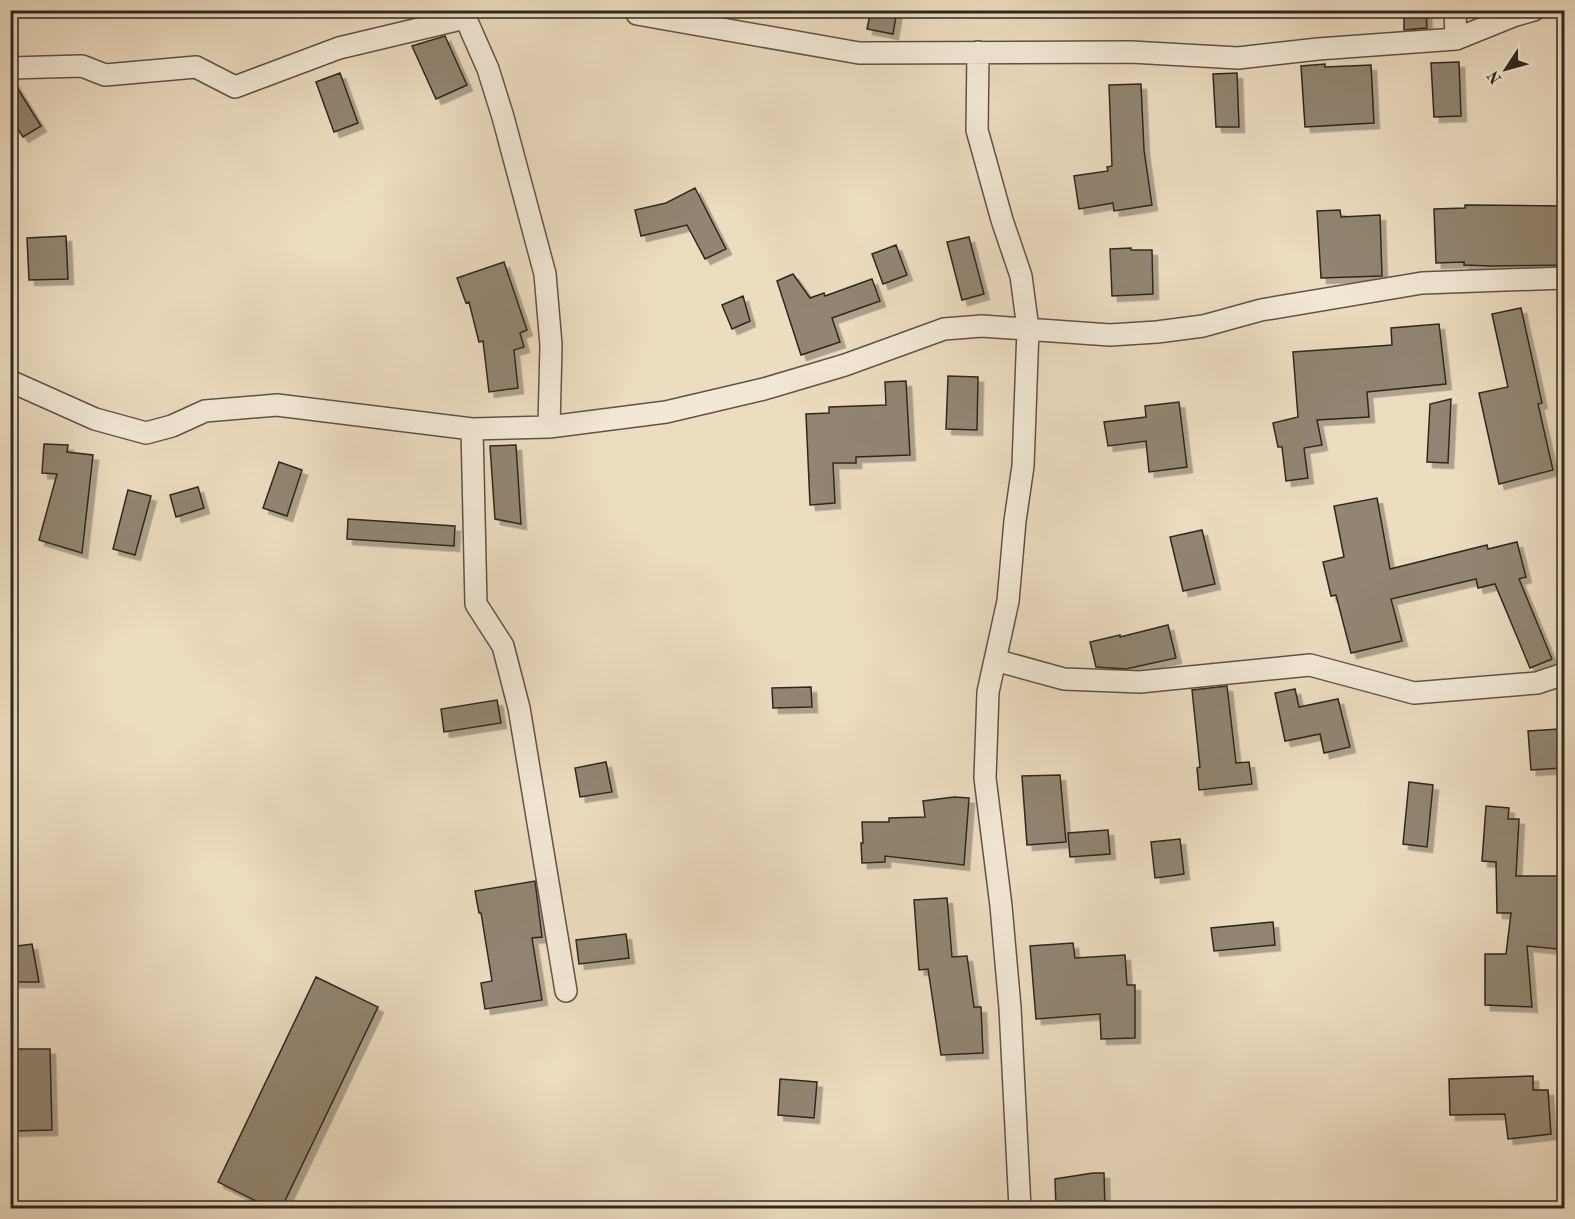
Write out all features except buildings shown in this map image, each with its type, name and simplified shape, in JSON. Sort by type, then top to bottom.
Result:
[{"type":"street","points":[[1455,10],[1456,39]]},
{"type":"street","points":[[637,14],[859,53],[1131,52],[1238,58],[1318,49],[1456,39],[1534,10]]},
{"type":"street","points":[[10,68],[82,66],[105,75],[196,67],[236,87],[339,48],[464,14],[488,69],[503,117],[545,274],[551,345],[549,427]]},
{"type":"street","points":[[978,52],[978,130],[1002,220],[1021,276],[1028,329],[1023,466],[1015,521],[1008,601],[988,692],[985,778],[1001,906],[1010,1008],[1020,1209]]},
{"type":"street","points":[[10,381],[94,419],[146,434],[172,426],[205,411],[277,405],[472,429],[549,427],[666,412],[764,389],[845,365],[944,329],[982,326],[1110,335],[1157,333],[1203,326],[1261,310],[1422,283],[1564,278]]},
{"type":"street","points":[[472,429],[476,604],[503,646],[519,708],[566,991]]},
{"type":"street","points":[[995,660],[1064,679],[1140,682],[1310,665],[1414,693],[1537,683],[1564,674]]}]
